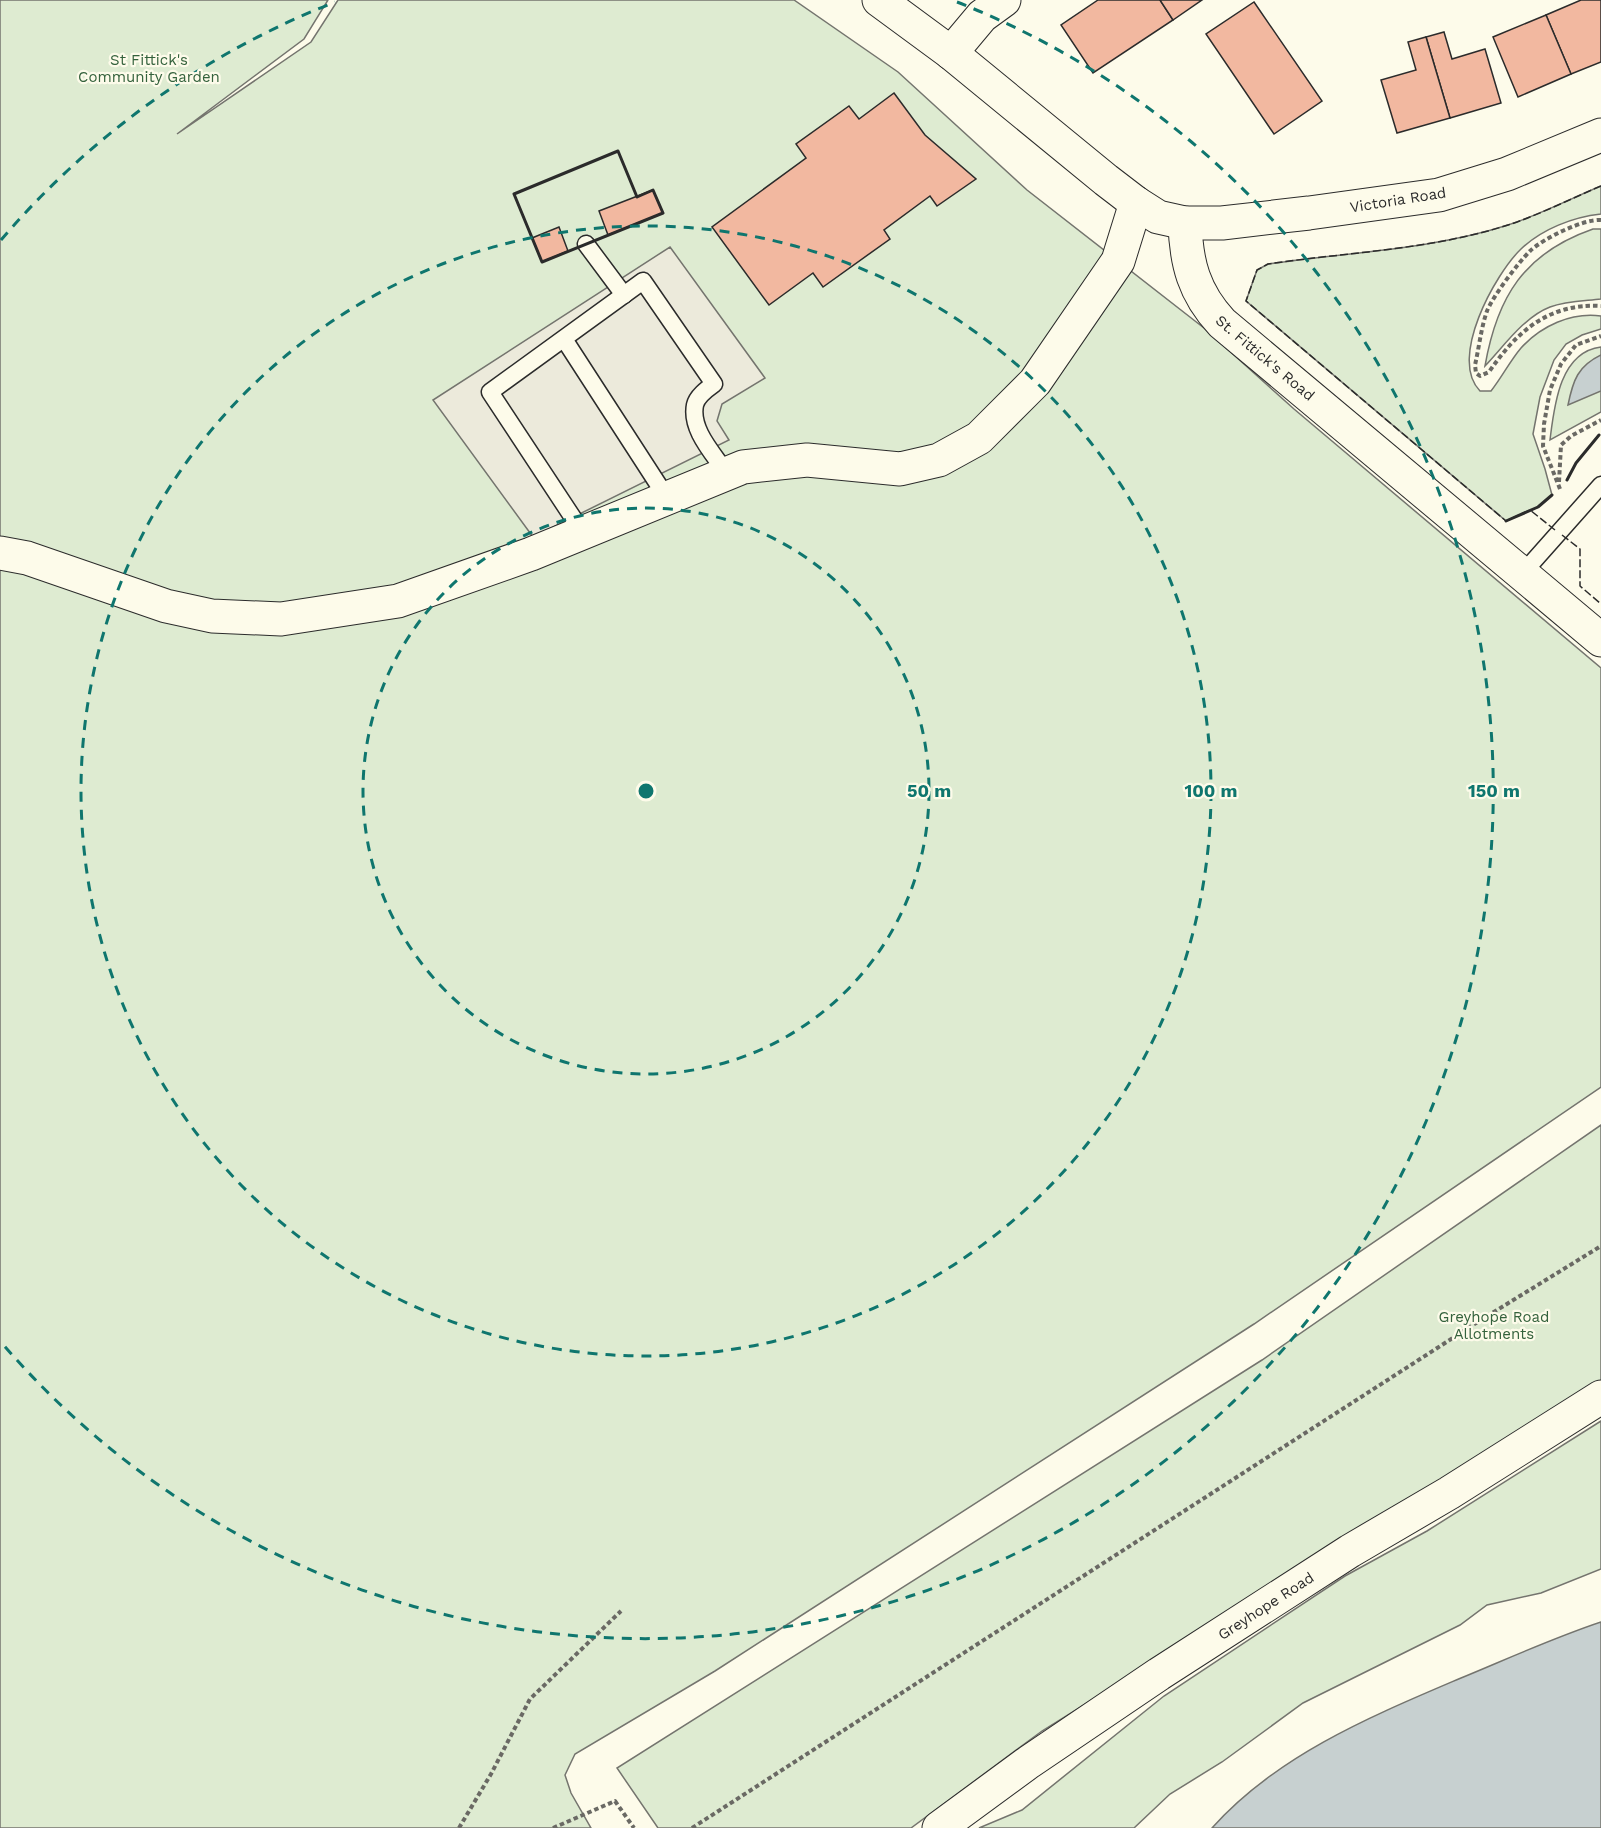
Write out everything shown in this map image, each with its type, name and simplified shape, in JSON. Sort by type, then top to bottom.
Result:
[{"type":"street","points":[[879,0],[951,53],[1136,203],[1158,217],[1185,223]]},
{"type":"street","points":[[951,53],[982,16],[1004,0]]},
{"type":"street","name":"Victoria Road","points":[[1185,223],[1222,222],[1308,213],[1439,195],[1507,174],[1601,135]]},
{"type":"street","points":[[0,554],[27,558],[166,606],[212,616],[281,619],[398,601],[531,554],[743,467],[807,460],[900,468],[939,460],[979,438],[1035,382],[1118,261],[1136,203]]},
{"type":"street","name":"St. Fittick's Road","points":[[1185,223],[1186,250],[1198,289],[1207,307],[1222,323],[1601,639]]},
{"type":"street","name":"Greyhope Road","points":[[939,1828],[955,1814],[1029,1762],[1160,1674],[1350,1551],[1449,1493],[1601,1397]]},
{"type":"lane","points":[[586,244],[624,295]]},
{"type":"lane","points":[[583,533],[490,392],[643,281],[714,384],[695,404],[696,427],[727,474]]},
{"type":"lane","points":[[564,339],[667,498]]},
{"type":"lane","points":[[1523,573],[1601,485]]},
{"type":"path","points":[[1601,220],[1594,220],[1561,232],[1532,250],[1524,259],[1488,310],[1475,365],[1476,373],[1484,376],[1490,372],[1519,336],[1545,315],[1583,305],[1601,306]]},
{"type":"path","points":[[1601,336],[1576,345],[1561,364],[1551,390],[1544,424],[1543,446],[1559,486],[1561,445],[1571,435],[1601,420]]},
{"type":"path","points":[[692,1828],[1476,1323],[1601,1246]]},
{"type":"path","points":[[459,1828],[491,1774],[530,1699],[621,1611]]},
{"type":"path","points":[[553,1828],[615,1801],[634,1828]]},
{"type":"green space","name":"St Fittick's Community Garden","points":[[0,0],[328,0],[304,39],[177,134],[311,42],[338,0],[794,0],[898,72],[1027,190],[1204,328],[1294,409],[1601,668],[1601,1087],[1254,1324],[715,1671],[575,1754],[565,1775],[571,1793],[591,1828],[0,1828]]},
{"type":"green space","points":[[1601,186],[1601,214],[1569,221],[1548,230],[1529,242],[1510,261],[1488,296],[1472,339],[1469,359],[1472,377],[1480,391],[1491,391],[1521,348],[1538,333],[1557,322],[1579,316],[1601,316],[1601,329],[1582,335],[1566,344],[1554,360],[1540,397],[1533,434],[1552,495],[1538,507],[1506,521],[1246,301],[1257,270],[1268,264],[1419,245],[1479,233],[1531,217]]},
{"type":"green space","points":[[1593,229],[1601,229],[1601,299],[1562,304],[1541,312],[1515,333],[1485,366],[1497,319],[1518,281],[1549,251]]},
{"type":"green space","points":[[1601,347],[1601,412],[1550,440],[1557,398],[1567,370],[1587,351]]},
{"type":"green space","name":"Greyhope Road Allotments","points":[[1601,1125],[1601,1382],[1042,1731],[911,1828],[658,1828],[617,1768],[1262,1360]]},
{"type":"green space","points":[[1601,1421],[1601,1569],[1541,1593],[1487,1605],[1460,1625],[1303,1703],[1222,1762],[1170,1794],[1134,1828],[979,1828],[1022,1810],[1164,1696],[1345,1576],[1427,1531]]},
{"type":"shaded area","points":[[670,247],[765,378],[722,404],[717,421],[729,440],[533,537],[433,400]]},
{"type":"shaded area","points":[[1601,355],[1601,391],[1568,405],[1578,375],[1587,364]]},
{"type":"shaded area","points":[[1601,1622],[1601,1828],[1212,1828],[1266,1779],[1296,1758],[1360,1723],[1427,1692]]},
{"type":"building","points":[[1098,0],[1160,0],[1173,20],[1093,73],[1061,25]]},
{"type":"building","points":[[1160,0],[1202,0],[1173,20]]},
{"type":"building","points":[[1581,0],[1601,0],[1601,62],[1571,74],[1546,15]]},
{"type":"building","points":[[1254,2],[1322,101],[1274,134],[1206,34]]},
{"type":"building","points":[[1546,15],[1571,74],[1518,97],[1493,37]]},
{"type":"building","points":[[1444,32],[1452,59],[1485,49],[1501,103],[1450,118],[1426,37]]},
{"type":"building","points":[[1426,37],[1450,118],[1397,133],[1381,80],[1416,70],[1408,42]]},
{"type":"building","points":[[894,93],[925,135],[976,179],[937,206],[930,196],[884,230],[890,239],[823,287],[813,273],[769,305],[712,227],[806,158],[796,144],[849,106],[859,119]]},
{"type":"building","points":[[653,190],[663,213],[608,235],[599,211]]},
{"type":"building","points":[[559,227],[568,251],[542,262],[532,238]]},
{"type":"fence","points":[[1555,530],[1530,510],[1506,521],[1246,301],[1257,270],[1268,264],[1419,245],[1479,233],[1531,217],[1601,186]]},
{"type":"fence","points":[[1562,535],[1580,549],[1580,586],[1601,604]]},
{"type":"wall","points":[[618,151],[637,197],[653,190],[663,213],[542,262],[514,194],[618,151]]},
{"type":"wall","points":[[1567,480],[1576,463],[1599,435]]},
{"type":"wall","points":[[1506,521],[1538,507],[1552,495]]}]
